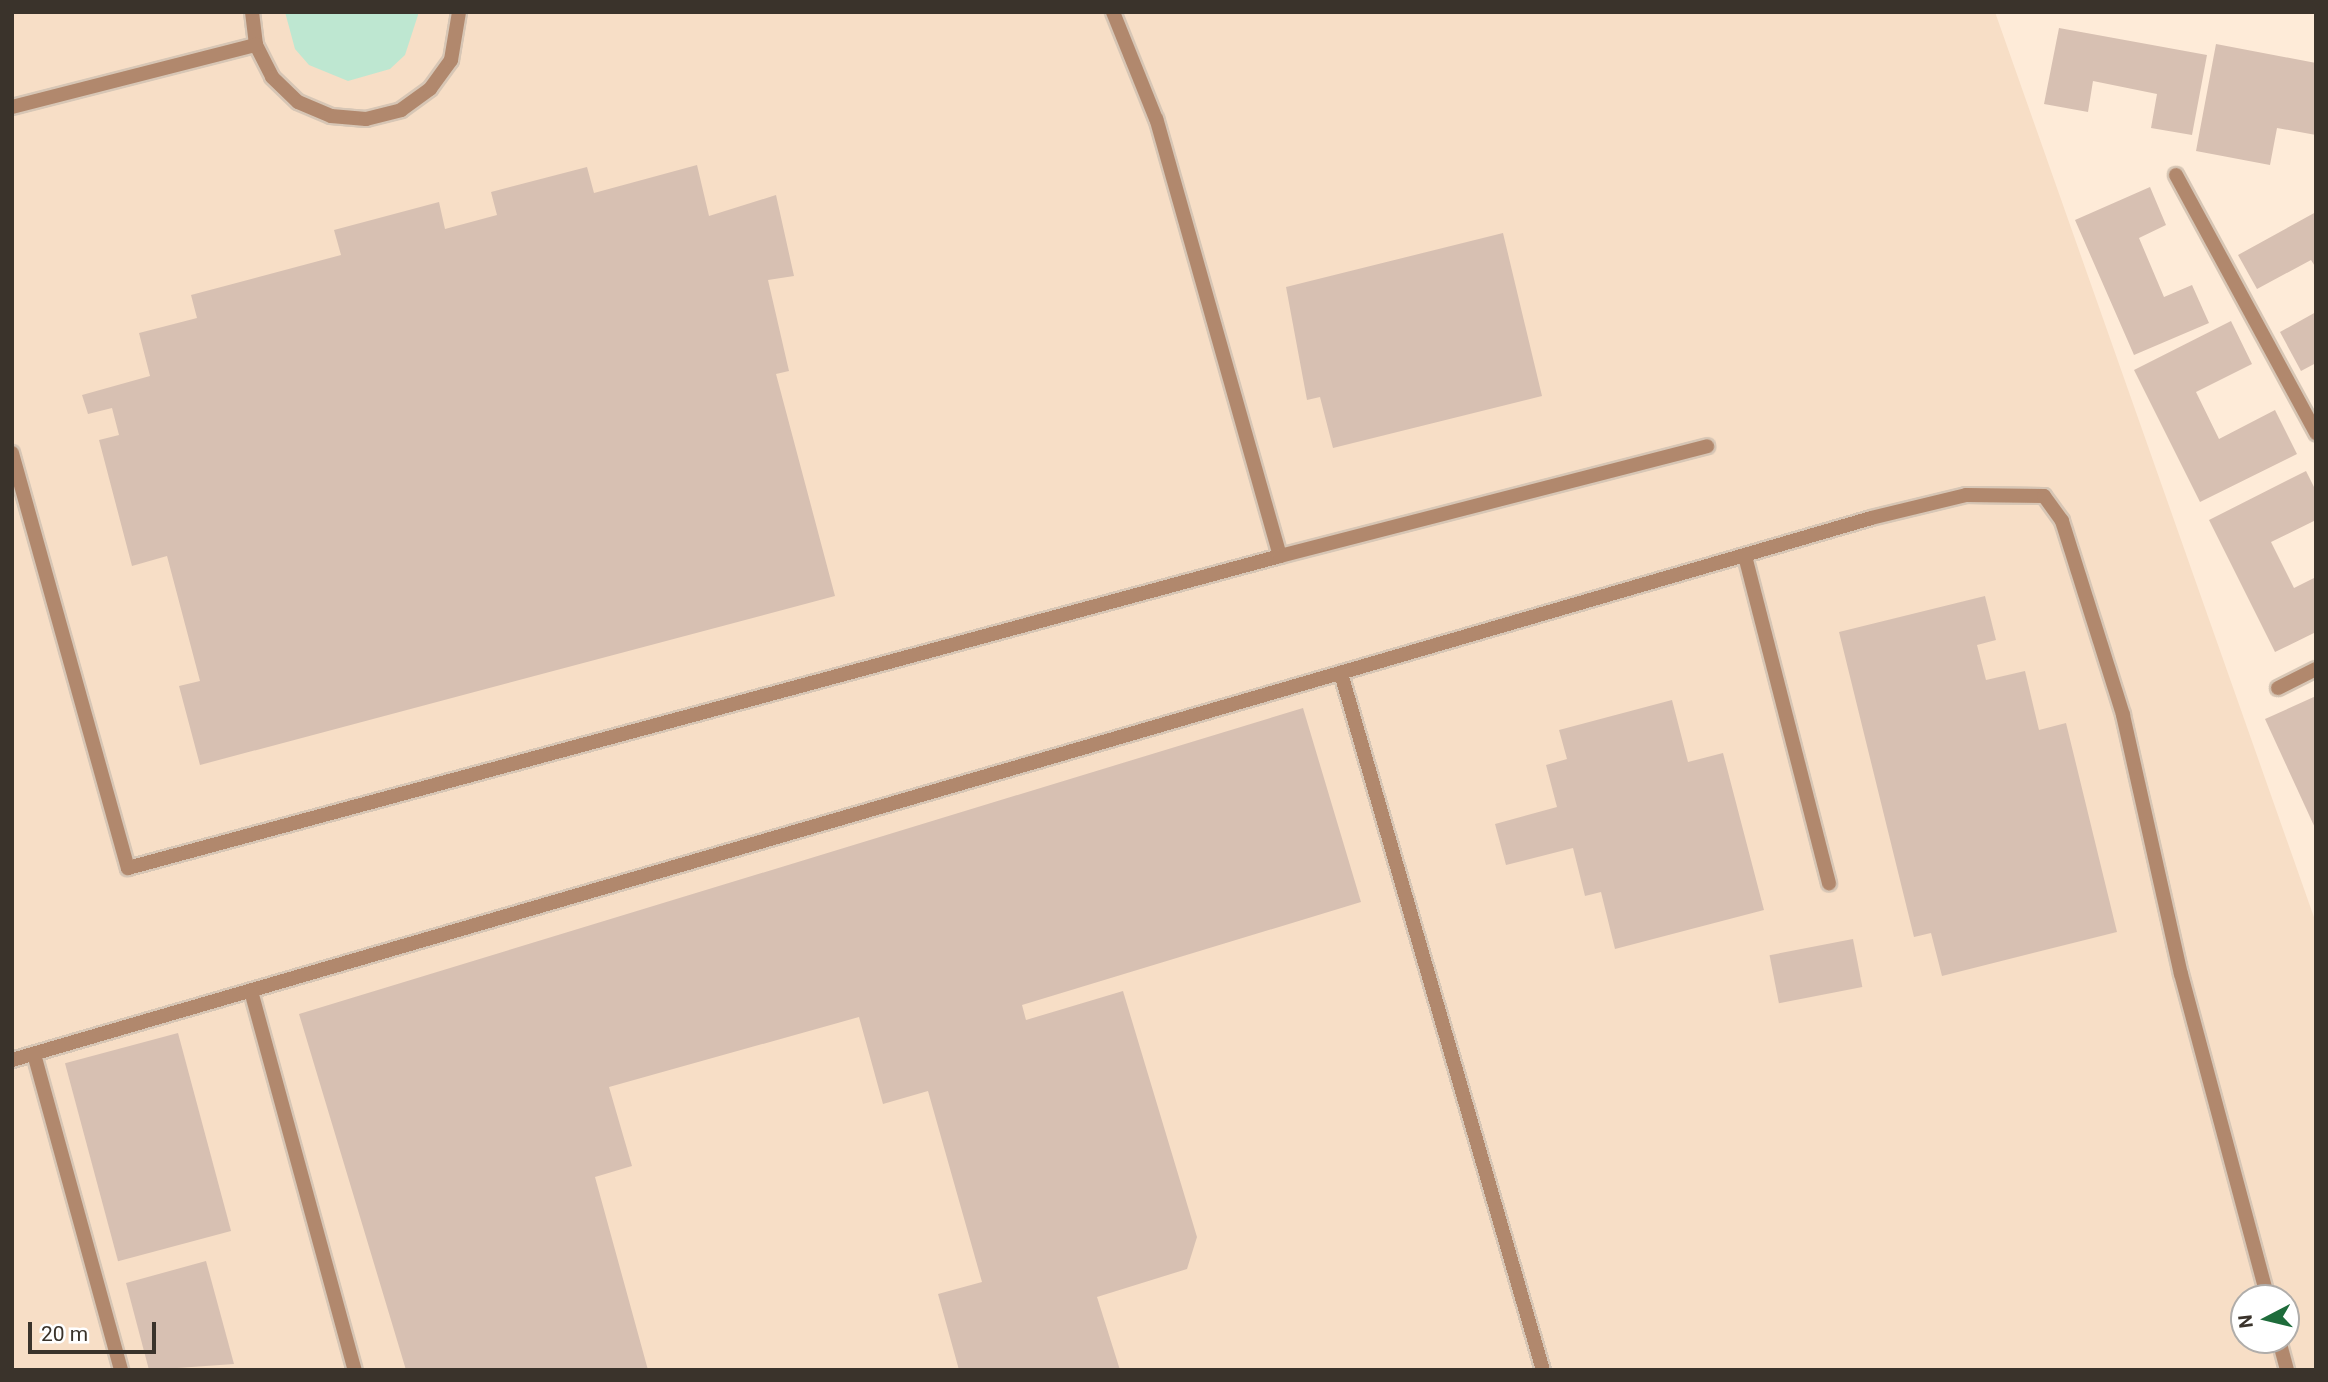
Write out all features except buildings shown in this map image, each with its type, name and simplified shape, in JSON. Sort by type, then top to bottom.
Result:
[{"type":"street","points":[[251,12],[256,45],[272,77],[298,102],[331,116],[366,119],[401,110],[430,89],[451,60],[459,12]]},
{"type":"street","points":[[1113,12],[1156,119],[1280,556]]},
{"type":"street","points":[[12,107],[256,45]]},
{"type":"street","points":[[2176,175],[2316,433]]},
{"type":"street","points":[[12,453],[128,868],[1280,556],[1707,446]]},
{"type":"street","points":[[12,1060],[1342,677],[1745,556],[1966,495],[2044,496],[2062,521],[2123,715],[2180,974],[2264,1284]]},
{"type":"street","points":[[1745,556],[1829,883]]},
{"type":"street","points":[[2278,688],[2316,670]]},
{"type":"street","points":[[1342,677],[1543,1370]]},
{"type":"street","points":[[251,991],[355,1370]]},
{"type":"street","points":[[34,1054],[121,1370]]},
{"type":"shaded area","points":[[12,12],[1995,12],[2316,923],[2316,1370],[12,1370]]},
{"type":"green space","points":[[285,12],[418,12],[418,15],[405,55],[390,69],[348,81],[309,65],[295,49]]}]
